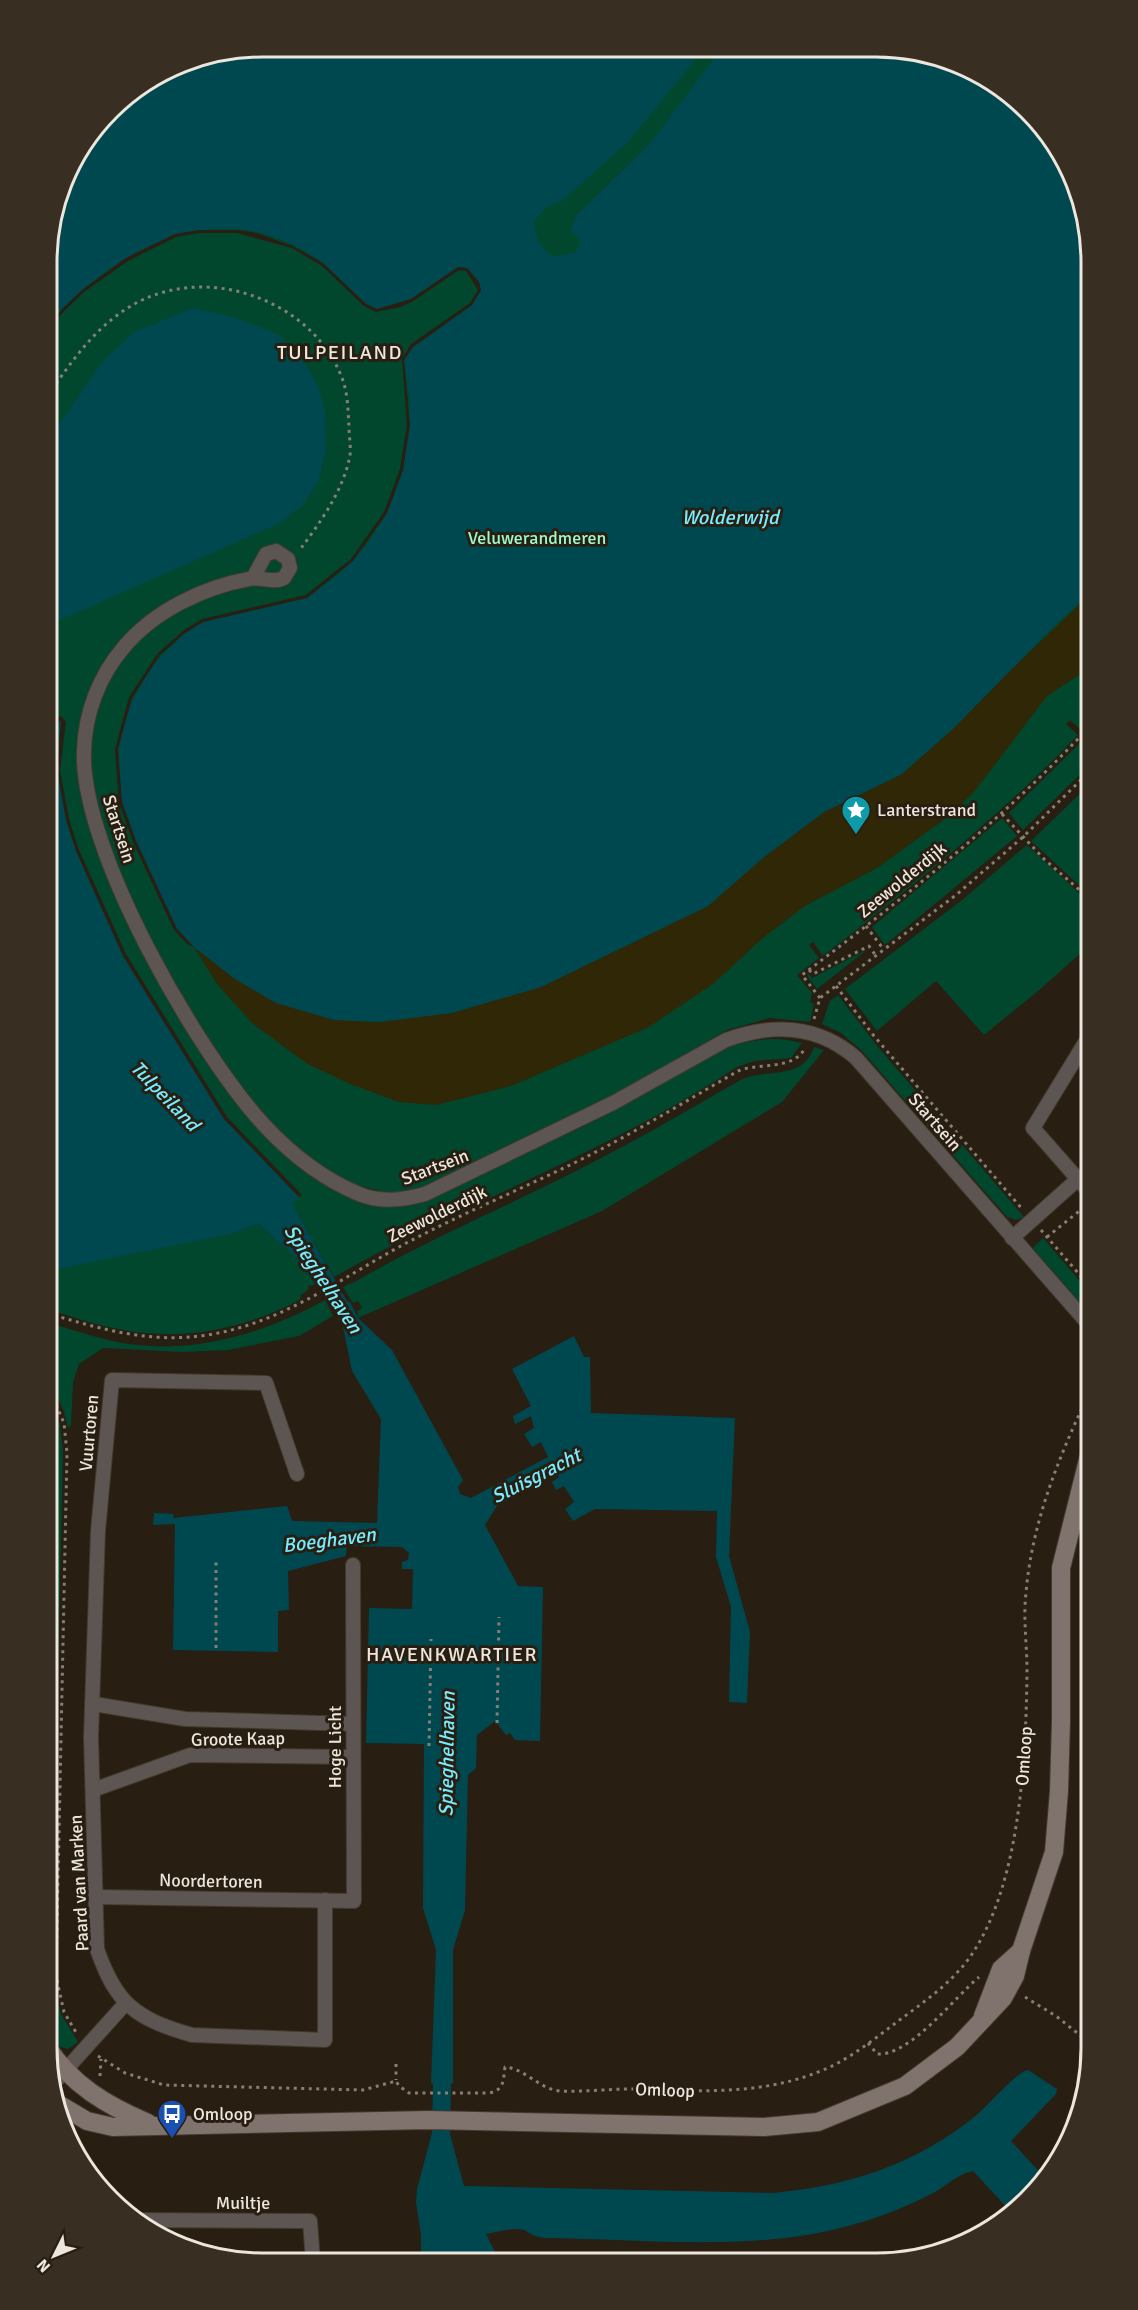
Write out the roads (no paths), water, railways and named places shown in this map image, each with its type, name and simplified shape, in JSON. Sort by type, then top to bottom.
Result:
[{"type":"main road","name":"Omloop","points":[[66,2109],[87,2121],[113,2127],[451,2120],[764,2127],[818,2122],[905,2086],[957,2047],[981,2021],[1001,1969],[1021,1951],[1053,1852],[1059,1791],[1061,1721],[1060,1568],[1081,1491]]},
{"type":"main road","name":"Omloop","points":[[1079,1500],[1081,1496]]},
{"type":"main road","name":"Omloop","points":[[60,2079],[153,2125]]},
{"type":"street","name":"Startsein","points":[[253,578],[266,554],[276,551],[288,559],[290,568],[284,578],[273,581],[253,578],[217,587],[180,604],[150,623],[126,645],[105,674],[89,712],[84,772],[94,821],[105,853],[127,905],[163,974],[204,1042],[249,1107],[296,1155],[331,1179],[360,1194],[382,1199],[411,1198],[425,1194],[562,1129],[726,1040],[747,1032],[774,1028],[810,1032],[843,1047],[856,1058],[1081,1316]]},
{"type":"street","points":[[1081,1049],[1033,1128],[1081,1182]]},
{"type":"street","points":[[1012,1238],[1078,1179]]},
{"type":"street","name":"Vuurtoren","points":[[94,1704],[98,1531],[112,1380],[266,1383],[297,1474]]},
{"type":"street","name":"Hoge Licht","points":[[325,1900],[354,1901],[353,1565]]},
{"type":"street","name":"Groote Kaap","points":[[94,1704],[185,1719],[353,1724]]},
{"type":"street","name":"Paard van Marken","points":[[94,1704],[91,1755],[98,1949],[108,1980],[125,2004],[150,2019],[192,2036],[325,2040],[325,1900]]},
{"type":"street","name":"Groote Kaap","points":[[93,1790],[190,1755],[352,1757]]},
{"type":"street","name":"Noordertoren","points":[[97,1897],[325,1900]]},
{"type":"street","points":[[59,2076],[125,2004]]},
{"type":"street","name":"Muiltje","points":[[150,2220],[310,2221],[312,2253]]},
{"type":"water","name":"Wolderwijd","points":[[248,57],[697,57],[628,142],[563,200],[546,207],[534,221],[539,242],[555,257],[575,252],[580,245],[579,239],[571,231],[576,216],[649,145],[715,57],[876,57],[916,61],[942,68],[967,78],[990,92],[1030,127],[1060,171],[1074,209],[1081,262],[1081,602],[1058,622],[954,728],[902,774],[824,812],[764,857],[708,906],[541,987],[451,1013],[379,1022],[334,1020],[276,1003],[235,979],[194,947],[177,929],[136,841],[122,802],[118,767],[121,731],[126,714],[149,669],[185,633],[203,622],[307,598],[339,574],[366,546],[387,513],[403,470],[410,402],[404,360],[413,347],[472,305],[481,290],[479,282],[467,268],[458,270],[442,278],[407,303],[387,309],[377,309],[314,257],[278,238],[242,229],[206,230],[170,238],[137,252],[105,272],[57,315],[59,235],[64,209],[84,159],[117,117],[148,92],[159,84],[209,64]]},
{"type":"water","points":[[194,308],[236,318],[277,334],[308,368],[318,387],[325,411],[326,450],[318,482],[302,506],[280,523],[57,621],[57,427],[103,361],[134,332]]},
{"type":"water","points":[[61,719],[57,770],[57,723]]},
{"type":"water","points":[[57,770],[66,820],[76,851],[123,956],[224,1119],[299,1197],[292,1204],[358,1318],[392,1350],[463,1480],[458,1487],[460,1494],[471,1498],[548,1457],[541,1442],[532,1447],[524,1434],[534,1428],[531,1416],[515,1424],[513,1416],[531,1406],[512,1369],[574,1336],[584,1357],[590,1357],[591,1413],[735,1418],[729,1556],[750,1632],[747,1703],[729,1702],[731,1607],[716,1557],[717,1511],[595,1509],[573,1521],[565,1509],[574,1502],[564,1486],[556,1490],[552,1482],[559,1477],[557,1474],[497,1506],[485,1525],[518,1586],[543,1587],[540,1741],[515,1740],[510,1733],[506,1735],[495,1721],[477,1735],[476,1768],[468,1775],[465,1910],[453,1950],[453,2083],[451,2084],[450,2134],[464,2186],[774,2193],[829,2185],[879,2170],[927,2149],[973,2118],[1016,2077],[1028,2070],[1057,2089],[1056,2094],[1011,2141],[1040,2172],[1006,2207],[973,2171],[890,2213],[808,2235],[734,2242],[657,2242],[545,2238],[512,2229],[486,2234],[496,2253],[421,2253],[421,2234],[416,2203],[417,2189],[432,2133],[433,2084],[431,2083],[436,1950],[423,1908],[424,1744],[366,1743],[369,1608],[412,1609],[413,1569],[402,1569],[402,1562],[408,1560],[409,1553],[402,1547],[347,1546],[346,1556],[288,1571],[289,1610],[278,1611],[278,1652],[173,1650],[175,1524],[153,1525],[154,1513],[174,1514],[173,1518],[287,1506],[292,1521],[377,1523],[381,1419],[352,1371],[343,1327],[312,1273],[259,1224],[230,1234],[57,1269]]},
{"type":"place","name":"Lanterstrand","points":[[856,836]]},
{"type":"place","name":"Omloop","points":[[172,2140]]},
{"type":"district","name":"TULPEILAND","points":[[340,352]]},
{"type":"district","name":"HAVENKWARTIER","points":[[452,1654]]},
{"type":"park label","name":"Veluwerandmeren","points":[[537,538]]},
{"type":"water label","name":"Tulpeiland","points":[[165,1096]]},
{"type":"water label","name":"Spieghelhaven","points":[[323,1279]]},
{"type":"water label","name":"Sluisgracht","points":[[536,1476]]},
{"type":"water label","name":"Boeghaven","points":[[329,1540]]},
{"type":"water label","name":"Spieghelhaven","points":[[447,1754]]}]
